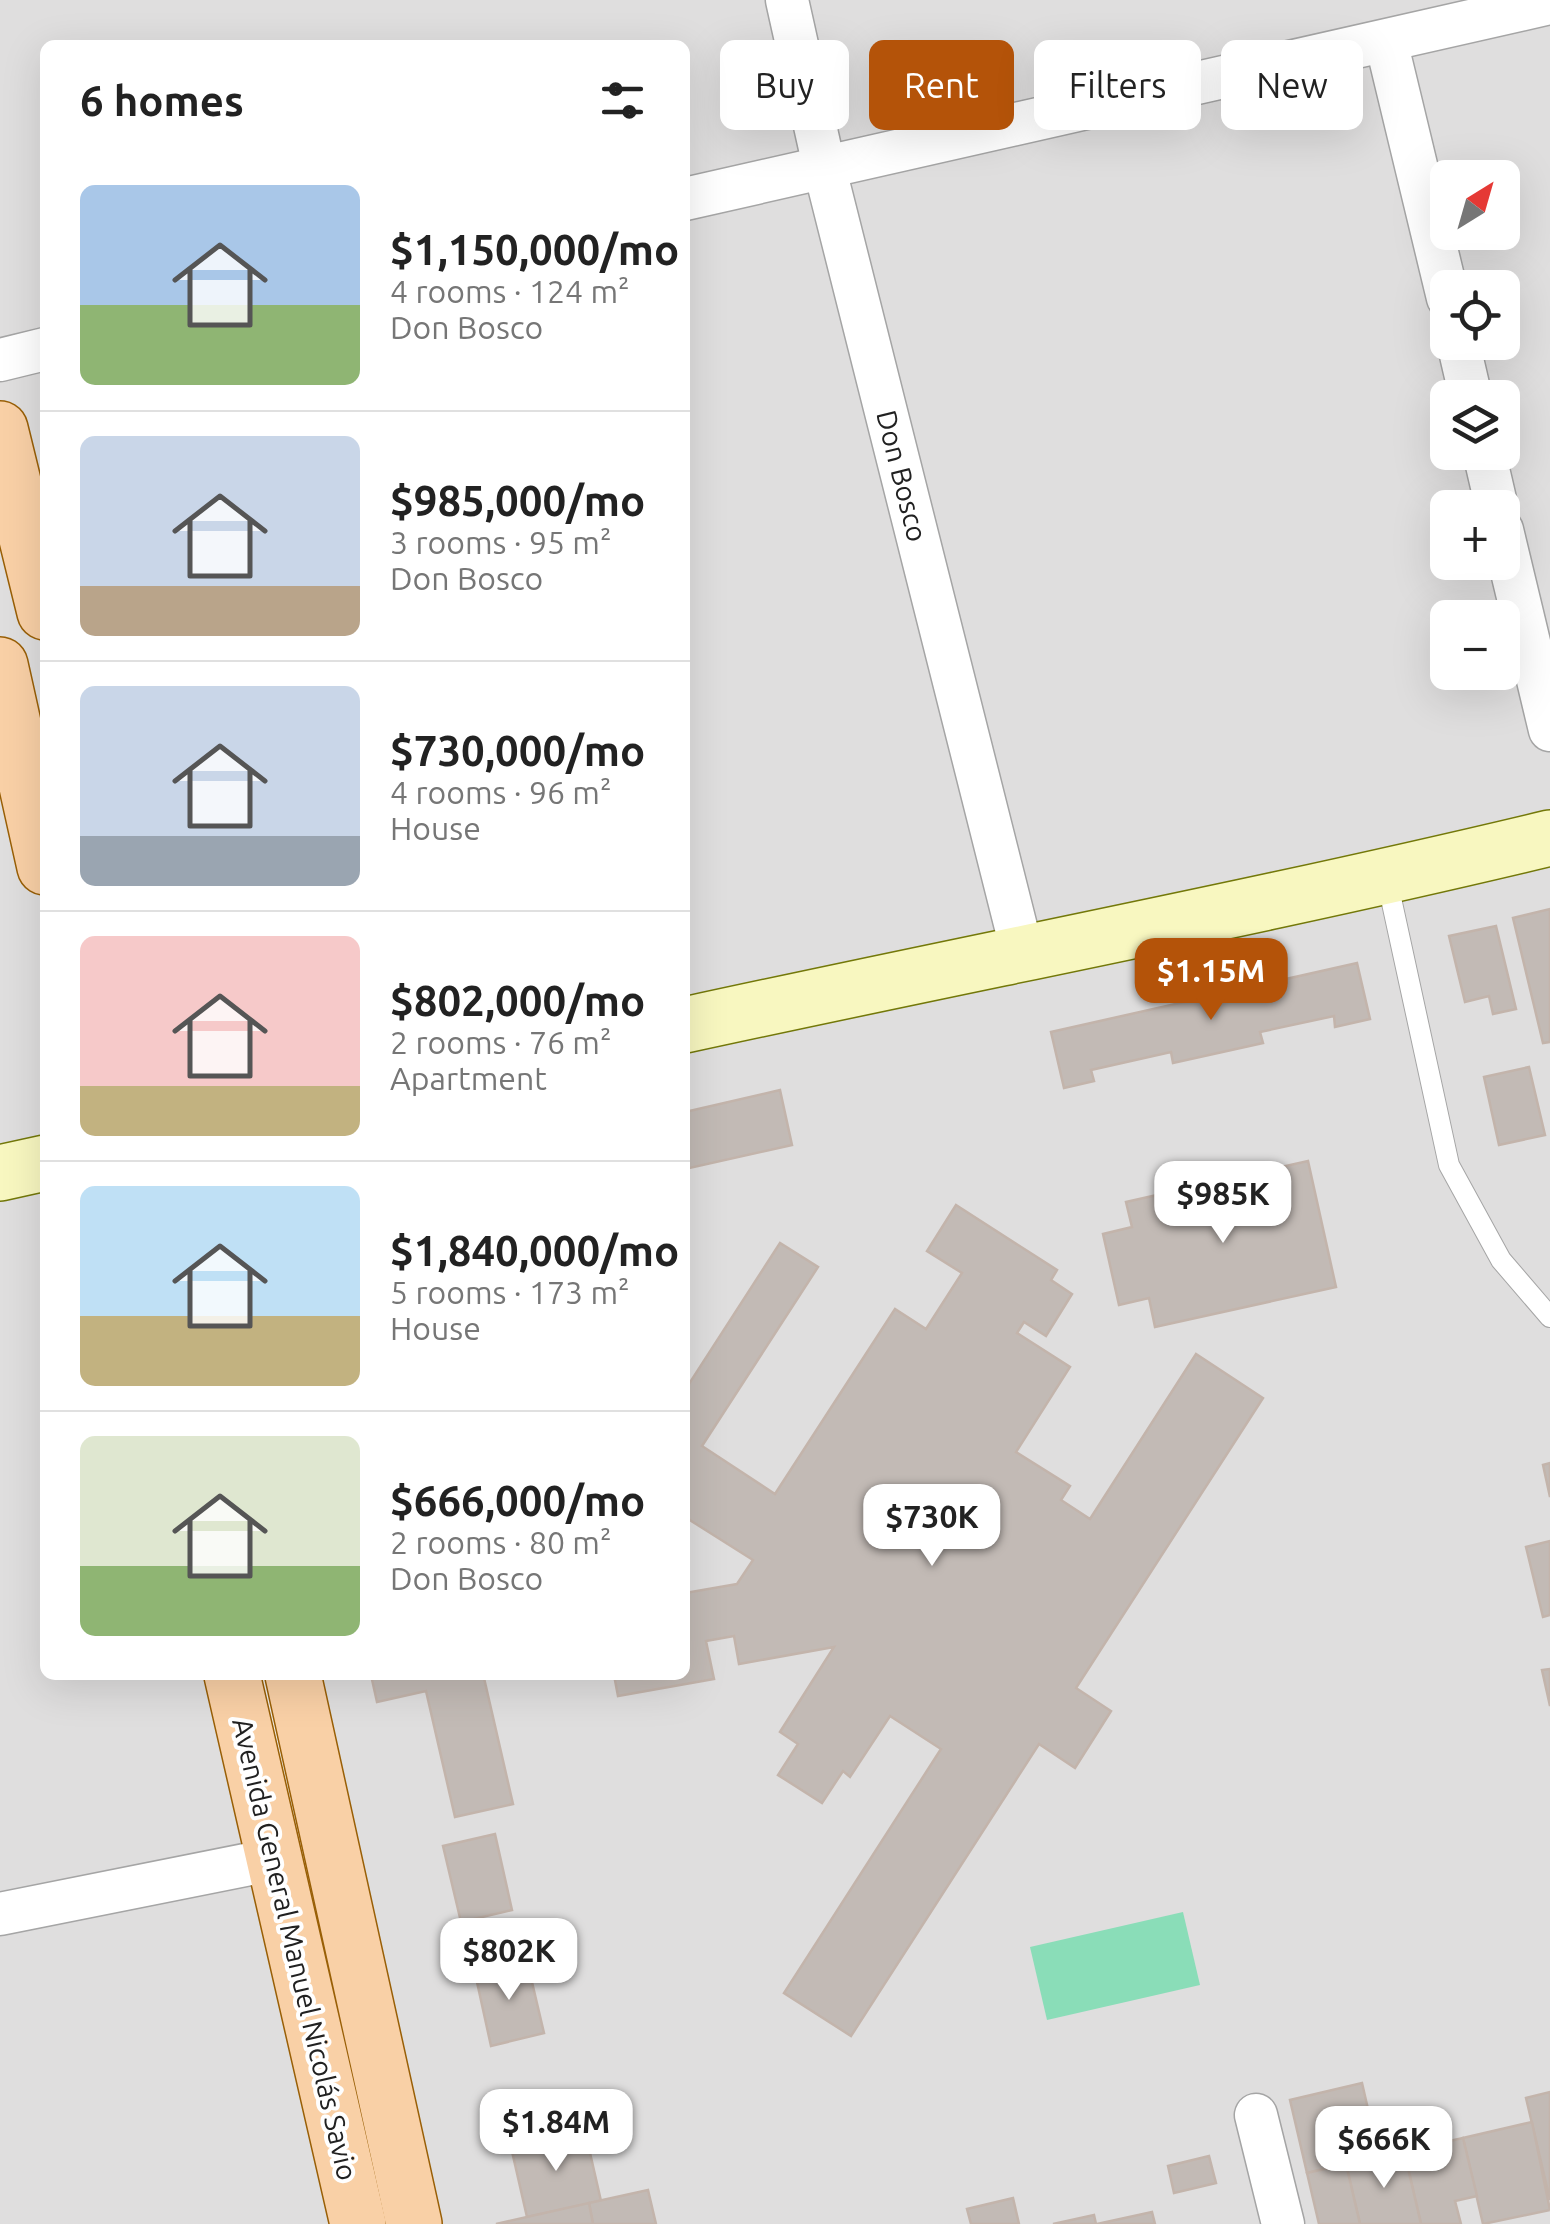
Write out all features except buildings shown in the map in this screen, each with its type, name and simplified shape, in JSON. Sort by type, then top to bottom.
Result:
[{"type":"main road","points":[[0,429],[40,592]]},
{"type":"main road","points":[[0,664],[40,844]]},
{"type":"main road","points":[[690,1024],[1386,878],[1550,838]]},
{"type":"main road","points":[[0,1173],[40,1165]]},
{"type":"main road","name":"Avenida General Manuel Nicolás Savio","points":[[233,1680],[358,2224]]},
{"type":"main road","name":"Avenida General Manuel Nicolás Savio","points":[[294,1680],[414,2224]]},
{"type":"street","name":"Don Bosco","points":[[786,0],[824,166],[1022,952]]},
{"type":"street","points":[[690,198],[1550,3]]},
{"type":"street","points":[[1386,41],[1441,270]]},
{"type":"street","points":[[0,360],[40,351]]},
{"type":"street","points":[[1514,580],[1550,730]]},
{"type":"street","points":[[0,1914],[276,1859]]},
{"type":"street","points":[[1256,2115],[1283,2224]]},
{"type":"lane","points":[[1386,878],[1449,1165],[1501,1260],[1550,1316]]},
{"type":"shaded area","points":[[0,0],[1550,0],[1550,2224],[414,2224],[294,1680],[690,1680],[690,40],[40,40],[40,1680],[233,1680],[358,2224],[0,2224]]},
{"type":"green space","points":[[1183,1912],[1200,1985],[1047,2020],[1030,1947]]}]
